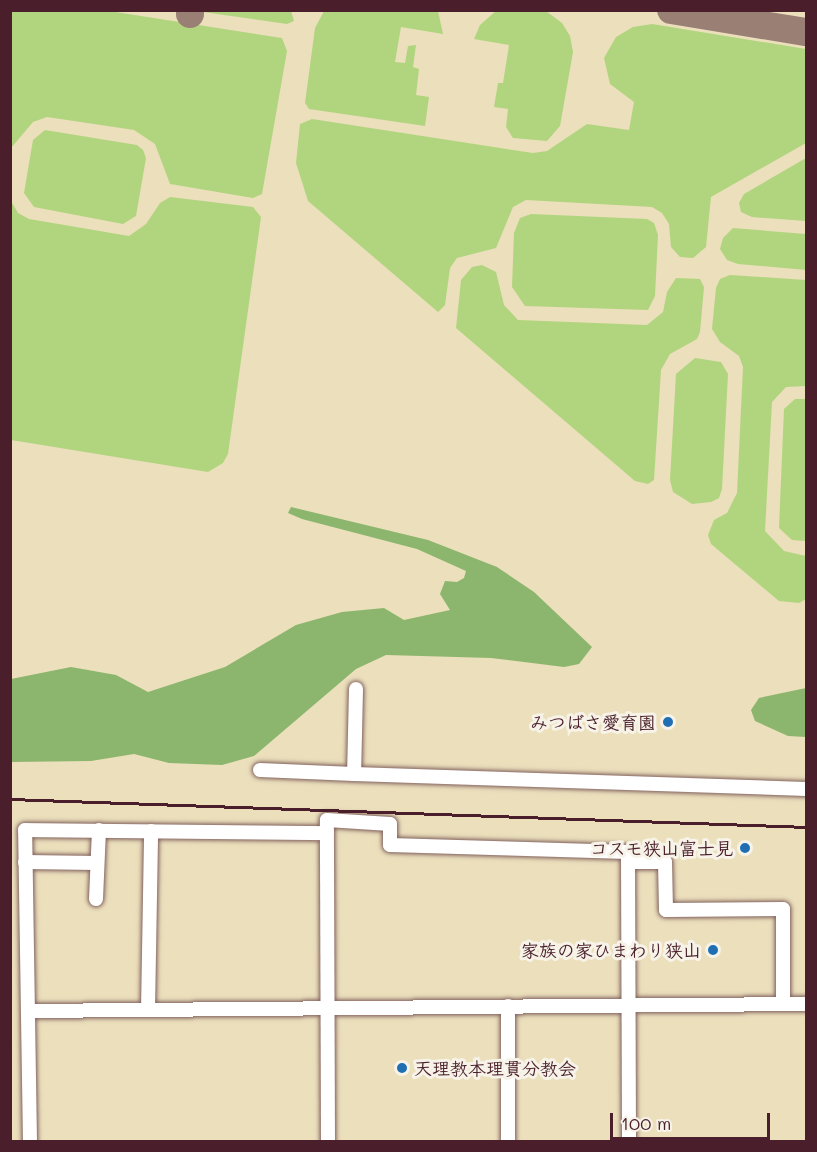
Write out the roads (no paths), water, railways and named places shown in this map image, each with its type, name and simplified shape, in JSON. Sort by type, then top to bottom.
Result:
[{"type":"street","points":[[354,774],[356,689]]},
{"type":"street","points":[[260,770],[807,789]]},
{"type":"street","points":[[328,1142],[327,820],[390,824],[390,845],[628,852],[629,1142]]},
{"type":"street","points":[[96,899],[99,830]]},
{"type":"street","points":[[30,1142],[25,831],[327,833]]},
{"type":"street","points":[[147,1010],[151,831]]},
{"type":"street","points":[[25,862],[97,862]]},
{"type":"street","points":[[628,862],[665,862],[666,910],[783,909],[783,1004]]},
{"type":"street","points":[[28,1011],[807,1004]]},
{"type":"street","points":[[508,1006],[508,1142]]},
{"type":"railway","points":[[10,799],[806,827]]},
{"type":"place","name":"みつばさ愛育園","points":[[668,722]]},
{"type":"place","name":"コスモ狭山富士見","points":[[745,848]]},
{"type":"place","name":"家族の家ひまわり狭山","points":[[713,950]]},
{"type":"place","name":"天理教本理貫分教会","points":[[402,1068]]}]
